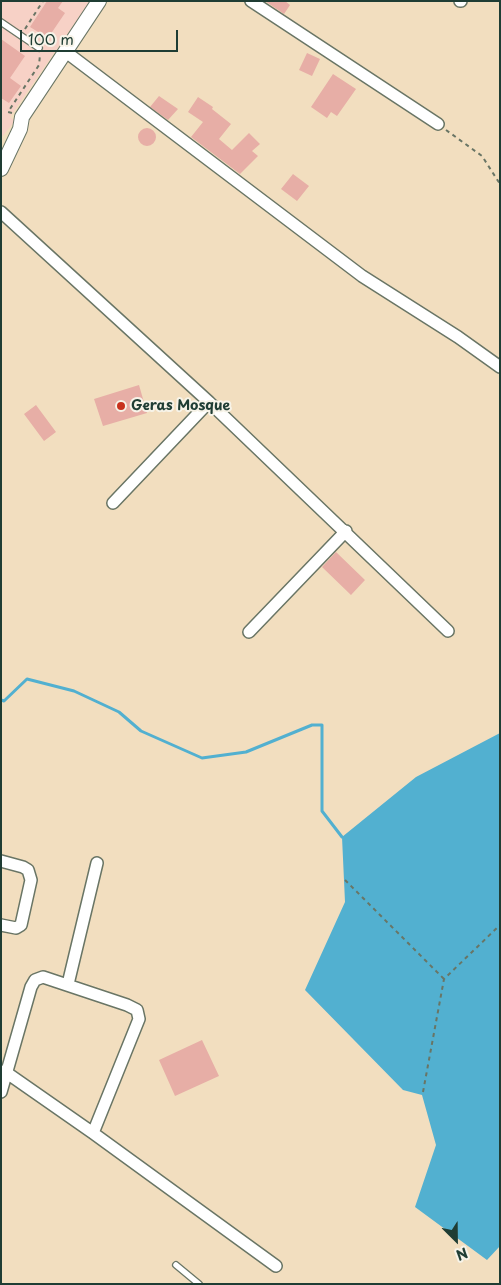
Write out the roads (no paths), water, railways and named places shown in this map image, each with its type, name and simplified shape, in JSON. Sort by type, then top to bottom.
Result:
[{"type":"street","points":[[1,169],[20,129],[22,118],[99,1]]},
{"type":"street","points":[[252,2],[438,124]]},
{"type":"street","points":[[66,52],[362,276],[500,367]]},
{"type":"street","points":[[1,212],[209,402],[346,531],[448,631]]},
{"type":"street","points":[[113,503],[209,402]]},
{"type":"street","points":[[249,632],[346,531]]},
{"type":"street","points":[[1,861],[28,870],[31,880],[21,926],[16,928],[1,925]]},
{"type":"street","points":[[68,984],[97,863]]},
{"type":"street","points":[[1,1092],[4,1072],[32,983],[43,977],[127,1005],[140,1014],[135,1032],[93,1133]]},
{"type":"street","points":[[4,1072],[93,1133],[276,1266]]},
{"type":"lane","points":[[1,22],[39,48]]},
{"type":"lane","points":[[176,1265],[199,1284]]},
{"type":"water","points":[[500,733],[500,1246],[487,1260],[415,1207],[436,1145],[422,1095],[403,1090],[305,990],[345,902],[342,837],[416,777]]},
{"type":"waterway","points":[[1,700],[4,701],[27,679],[74,691],[119,712],[141,731],[202,758],[246,752],[312,725],[322,725],[322,811],[342,837]]},
{"type":"place","name":"Geras Mosque","points":[[121,406]]}]
